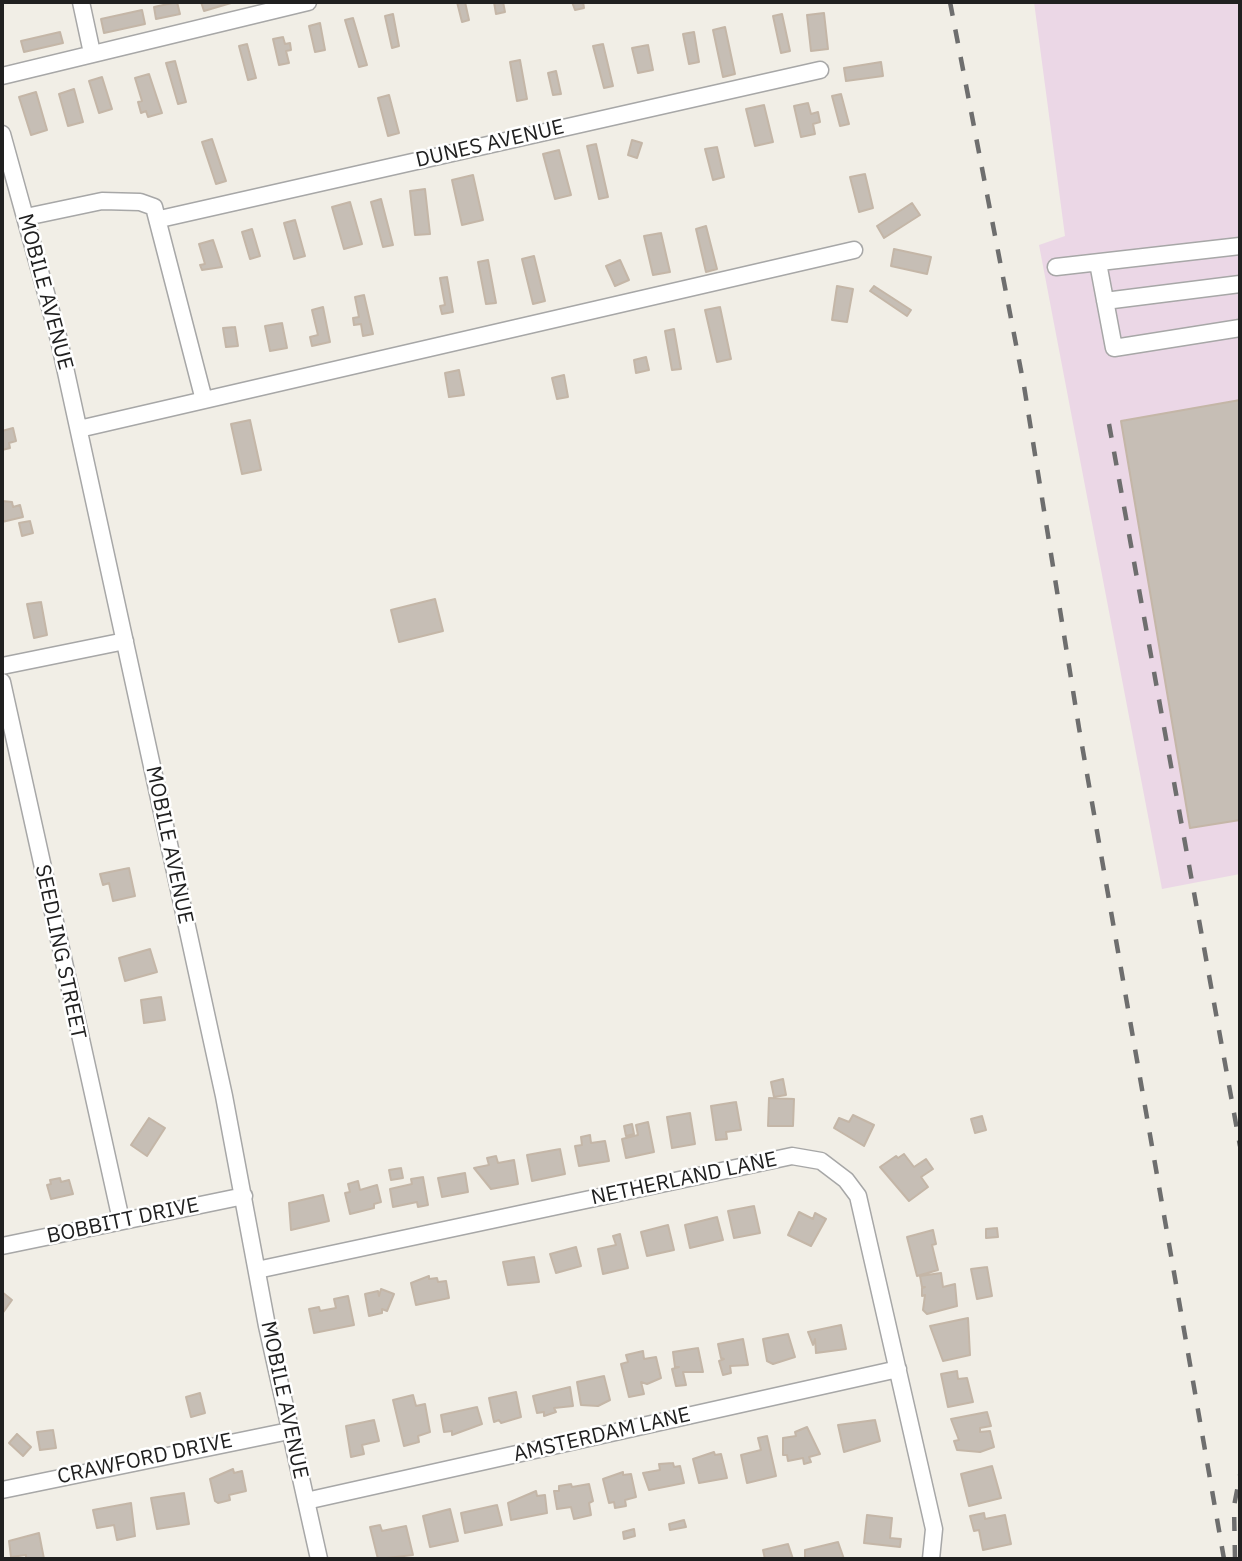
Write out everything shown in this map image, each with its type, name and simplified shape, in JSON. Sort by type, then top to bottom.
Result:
[{"type":"street","points":[[80,2],[92,53]]},
{"type":"street","points":[[2,76],[308,2]]},
{"type":"street","name":"DUNES AVENUE","points":[[160,219],[820,71]]},
{"type":"street","name":"MOBILE AVENUE","points":[[2,134],[59,340],[79,429],[244,1196],[289,1431],[319,1559]]},
{"type":"street","points":[[26,217],[75,205],[122,201],[140,202],[154,207],[160,219],[204,400]]},
{"type":"street","points":[[1056,267],[1240,246]]},
{"type":"street","points":[[79,429],[854,250]]},
{"type":"street","points":[[1098,263],[1114,348],[1240,328]]},
{"type":"street","points":[[1105,301],[1240,284]]},
{"type":"street","points":[[2,666],[125,642]]},
{"type":"street","name":"SEEDLING STREET","points":[[2,682],[121,1220]]},
{"type":"street","name":"NETHERLAND LANE","points":[[257,1270],[792,1156],[821,1161],[846,1180],[858,1196],[934,1529],[931,1559]]},
{"type":"street","name":"BOBBITT DRIVE","points":[[2,1246],[244,1196]]},
{"type":"street","name":"AMSTERDAM LANE","points":[[306,1501],[898,1369]]},
{"type":"street","name":"CRAWFORD DRIVE","points":[[2,1490],[289,1431]]},
{"type":"shaded area","points":[[1034,2],[1240,2],[1240,874],[1162,889],[1039,245],[1065,236]]},
{"type":"building","points":[[177,2],[180,14],[156,19],[154,7]]},
{"type":"building","points":[[201,2],[231,2],[231,3],[204,11]]},
{"type":"building","points":[[457,2],[465,2],[469,20],[462,22]]},
{"type":"building","points":[[494,2],[503,2],[505,12],[496,14]]},
{"type":"building","points":[[572,2],[583,2],[584,8],[575,10]]},
{"type":"building","points":[[142,10],[145,24],[104,33],[101,19]]},
{"type":"building","points":[[824,13],[828,49],[811,51],[807,15]]},
{"type":"building","points":[[393,14],[399,46],[392,48],[385,16]]},
{"type":"building","points":[[782,14],[790,51],[781,53],[773,16]]},
{"type":"building","points":[[353,18],[367,65],[359,67],[345,20]]},
{"type":"building","points":[[320,23],[325,50],[315,52],[309,26]]},
{"type":"building","points":[[725,27],[735,74],[723,77],[713,30]]},
{"type":"building","points":[[60,32],[63,43],[24,52],[21,41]]},
{"type":"building","points":[[694,32],[699,62],[689,64],[683,34]]},
{"type":"building","points":[[283,37],[285,44],[290,43],[291,50],[286,51],[289,63],[279,65],[273,39]]},
{"type":"building","points":[[247,44],[256,78],[248,80],[239,46]]},
{"type":"building","points":[[603,44],[613,86],[604,88],[593,46]]},
{"type":"building","points":[[648,45],[653,70],[638,73],[632,48]]},
{"type":"building","points":[[520,60],[527,99],[517,101],[510,62]]},
{"type":"building","points":[[175,61],[186,102],[178,104],[166,63]]},
{"type":"building","points":[[881,62],[883,76],[846,81],[844,68]]},
{"type":"building","points":[[556,71],[561,94],[553,95],[548,73]]},
{"type":"building","points":[[149,74],[162,113],[148,117],[146,111],[141,113],[138,102],[142,101],[135,78]]},
{"type":"building","points":[[102,77],[112,109],[99,113],[89,81]]},
{"type":"building","points":[[74,89],[83,122],[68,126],[59,94]]},
{"type":"building","points":[[36,92],[47,130],[31,135],[19,97]]},
{"type":"building","points":[[841,94],[849,124],[840,126],[832,96]]},
{"type":"building","points":[[389,95],[399,133],[388,136],[378,98]]},
{"type":"building","points":[[808,103],[811,114],[818,112],[820,122],[813,124],[815,134],[801,137],[794,106]]},
{"type":"building","points":[[764,105],[773,142],[755,146],[746,109]]},
{"type":"building","points":[[212,139],[226,181],[216,184],[202,142]]},
{"type":"building","points":[[632,140],[642,143],[637,158],[628,155]]},
{"type":"building","points":[[596,144],[608,197],[599,199],[587,146]]},
{"type":"building","points":[[717,147],[724,177],[713,180],[705,149]]},
{"type":"building","points":[[559,150],[571,195],[555,199],[543,154]]},
{"type":"building","points":[[865,174],[873,208],[859,212],[850,177]]},
{"type":"building","points":[[473,175],[483,220],[462,225],[452,180]]},
{"type":"building","points":[[425,189],[430,234],[415,235],[410,191]]},
{"type":"building","points":[[381,199],[393,245],[383,247],[371,202]]},
{"type":"building","points":[[350,202],[362,244],[344,249],[332,207]]},
{"type":"building","points":[[912,203],[920,215],[884,238],[877,226]]},
{"type":"building","points":[[295,220],[305,256],[294,259],[284,223]]},
{"type":"building","points":[[706,226],[717,269],[706,272],[696,229]]},
{"type":"building","points":[[252,229],[260,256],[250,259],[242,232]]},
{"type":"building","points":[[661,233],[670,272],[653,275],[644,236]]},
{"type":"building","points":[[213,240],[222,267],[202,270],[200,265],[205,264],[199,244]]},
{"type":"building","points":[[894,249],[931,257],[927,274],[891,266]]},
{"type":"building","points":[[534,256],[545,301],[533,304],[522,259]]},
{"type":"building","points":[[488,260],[496,303],[486,304],[478,262]]},
{"type":"building","points":[[620,260],[629,280],[615,286],[606,266]]},
{"type":"building","points":[[447,277],[453,312],[442,314],[440,306],[445,305],[440,278]]},
{"type":"building","points":[[837,286],[853,289],[847,322],[832,320]]},
{"type":"building","points":[[874,286],[911,310],[907,316],[870,291]]},
{"type":"building","points":[[364,295],[373,334],[363,336],[361,324],[354,325],[353,318],[359,317],[355,297]]},
{"type":"building","points":[[323,307],[330,342],[312,346],[310,337],[318,335],[312,310]]},
{"type":"building","points":[[720,307],[731,359],[717,362],[705,310]]},
{"type":"building","points":[[282,323],[287,348],[270,351],[265,326]]},
{"type":"building","points":[[235,327],[238,346],[226,347],[223,328]]},
{"type":"building","points":[[674,329],[681,369],[672,370],[665,331]]},
{"type":"building","points":[[646,357],[649,370],[636,373],[634,360]]},
{"type":"building","points":[[459,370],[464,395],[449,397],[445,373]]},
{"type":"building","points":[[564,375],[568,397],[557,399],[552,378]]},
{"type":"building","points":[[1240,400],[1240,820],[1190,828],[1121,421]]},
{"type":"building","points":[[250,420],[261,470],[242,474],[231,424]]},
{"type":"building","points":[[13,428],[16,441],[9,443],[10,448],[2,450],[2,431]]},
{"type":"building","points":[[2,501],[12,502],[13,507],[20,505],[23,517],[2,522]]},
{"type":"building","points":[[30,521],[33,533],[22,536],[19,523]]},
{"type":"building","points":[[435,599],[443,631],[399,642],[391,610]]},
{"type":"building","points":[[41,602],[47,635],[34,638],[27,604]]},
{"type":"building","points":[[129,868],[135,896],[113,901],[109,883],[103,885],[100,874]]},
{"type":"building","points":[[150,949],[157,972],[125,981],[119,958]]},
{"type":"building","points":[[161,997],[165,1020],[144,1023],[141,1000]]},
{"type":"building","points":[[783,1079],[786,1095],[774,1097],[771,1082]]},
{"type":"building","points":[[769,1098],[794,1099],[793,1126],[768,1126]]},
{"type":"building","points":[[736,1102],[741,1130],[726,1132],[727,1139],[716,1140],[711,1106]]},
{"type":"building","points":[[690,1113],[695,1144],[672,1148],[667,1117]]},
{"type":"building","points":[[853,1115],[874,1125],[864,1146],[834,1128],[839,1118],[849,1122]]},
{"type":"building","points":[[982,1116],[986,1130],[975,1133],[971,1119]]},
{"type":"building","points":[[149,1118],[165,1128],[147,1156],[131,1145]]},
{"type":"building","points":[[648,1122],[654,1152],[626,1158],[622,1139],[638,1135],[636,1125]]},
{"type":"building","points":[[632,1124],[634,1134],[626,1136],[624,1126]]},
{"type":"building","points":[[590,1135],[591,1143],[605,1141],[609,1161],[579,1166],[575,1146],[582,1145],[581,1137]]},
{"type":"building","points":[[560,1149],[565,1174],[532,1181],[527,1155]]},
{"type":"building","points":[[904,1154],[914,1167],[926,1159],[933,1169],[921,1177],[928,1187],[909,1201],[880,1167]]},
{"type":"building","points":[[496,1156],[498,1163],[514,1160],[518,1184],[491,1189],[474,1168],[489,1165],[487,1158]]},
{"type":"building","points":[[401,1168],[403,1178],[391,1180],[389,1170]]},
{"type":"building","points":[[465,1173],[468,1192],[442,1197],[438,1178]]},
{"type":"building","points":[[423,1177],[428,1205],[418,1207],[417,1202],[393,1207],[390,1189],[412,1184],[411,1179]]},
{"type":"building","points":[[60,1178],[61,1182],[69,1180],[73,1194],[51,1199],[47,1185],[51,1184],[50,1180]]},
{"type":"building","points":[[358,1181],[360,1190],[377,1185],[381,1202],[374,1204],[374,1208],[350,1214],[345,1193],[350,1192],[348,1184]]},
{"type":"building","points":[[323,1195],[329,1221],[291,1230],[289,1203]]},
{"type":"building","points":[[754,1206],[760,1233],[734,1238],[728,1211]]},
{"type":"building","points":[[799,1212],[813,1219],[815,1213],[826,1219],[811,1246],[788,1235]]},
{"type":"building","points":[[717,1217],[723,1240],[690,1248],[685,1225]]},
{"type":"building","points":[[668,1225],[674,1250],[647,1256],[641,1232]]},
{"type":"building","points":[[997,1228],[998,1237],[986,1238],[986,1229]]},
{"type":"building","points":[[933,1230],[936,1244],[932,1245],[938,1270],[917,1276],[907,1237]]},
{"type":"building","points":[[620,1234],[628,1268],[603,1274],[598,1249],[616,1245],[613,1236]]},
{"type":"building","points":[[576,1247],[581,1266],[556,1273],[550,1254]]},
{"type":"building","points":[[534,1257],[539,1282],[508,1285],[503,1262]]},
{"type":"building","points":[[987,1267],[992,1296],[977,1299],[971,1269]]},
{"type":"building","points":[[941,1273],[943,1287],[955,1284],[957,1306],[927,1314],[923,1310],[925,1295],[922,1296],[922,1288],[925,1287],[922,1287],[920,1276]]},
{"type":"building","points":[[429,1276],[429,1279],[437,1278],[438,1282],[446,1281],[449,1298],[416,1305],[411,1283]]},
{"type":"building","points":[[381,1289],[394,1294],[387,1311],[382,1309],[382,1313],[369,1316],[365,1294],[378,1291],[379,1296]]},
{"type":"building","points":[[2,1292],[12,1300],[2,1314]]},
{"type":"building","points":[[348,1296],[354,1325],[314,1333],[309,1309],[319,1307],[320,1311],[336,1308],[334,1299]]},
{"type":"building","points":[[968,1318],[970,1355],[943,1361],[930,1326]]},
{"type":"building","points":[[841,1325],[846,1349],[816,1353],[815,1339],[813,1345],[808,1332]]},
{"type":"building","points":[[788,1334],[795,1357],[773,1364],[767,1361],[763,1339]]},
{"type":"building","points":[[743,1339],[748,1365],[730,1366],[731,1373],[723,1375],[719,1361],[724,1359],[721,1358],[718,1344]]},
{"type":"building","points":[[698,1348],[703,1372],[683,1372],[686,1385],[676,1386],[672,1369],[679,1367],[675,1367],[673,1352]]},
{"type":"building","points":[[643,1351],[644,1359],[656,1357],[661,1378],[647,1384],[641,1382],[644,1394],[629,1397],[621,1364],[628,1362],[626,1355]]},
{"type":"building","points":[[957,1371],[958,1379],[967,1378],[973,1402],[948,1407],[941,1374]]},
{"type":"building","points":[[604,1376],[610,1400],[598,1406],[581,1405],[577,1382]]},
{"type":"building","points":[[570,1387],[573,1406],[554,1408],[556,1412],[544,1416],[544,1412],[537,1413],[533,1396]]},
{"type":"building","points":[[516,1392],[521,1417],[501,1423],[499,1420],[494,1422],[489,1398]]},
{"type":"building","points":[[200,1393],[205,1413],[191,1417],[186,1397]]},
{"type":"building","points":[[413,1395],[416,1406],[425,1404],[430,1432],[418,1436],[419,1442],[404,1446],[393,1400]]},
{"type":"building","points":[[477,1407],[482,1424],[452,1435],[452,1431],[444,1432],[441,1415]]},
{"type":"building","points":[[987,1412],[991,1426],[980,1428],[980,1432],[990,1431],[994,1447],[980,1452],[957,1450],[954,1441],[959,1440],[951,1419]]},
{"type":"building","points":[[374,1420],[379,1441],[362,1445],[364,1454],[351,1457],[346,1426]]},
{"type":"building","points":[[875,1420],[880,1441],[844,1452],[838,1425]]},
{"type":"building","points":[[807,1427],[820,1454],[809,1457],[811,1462],[804,1464],[803,1458],[788,1461],[787,1455],[783,1455],[783,1438],[796,1436],[795,1432]]},
{"type":"building","points":[[53,1430],[56,1448],[40,1450],[37,1432]]},
{"type":"building","points":[[17,1434],[31,1447],[23,1456],[9,1443]]},
{"type":"building","points":[[767,1436],[776,1476],[747,1483],[741,1455],[761,1450],[758,1438]]},
{"type":"building","points":[[714,1452],[715,1455],[721,1454],[727,1478],[699,1483],[693,1459]]},
{"type":"building","points":[[673,1463],[674,1467],[680,1466],[684,1483],[649,1490],[643,1473],[660,1470],[659,1464]]},
{"type":"building","points":[[992,1466],[1001,1498],[969,1506],[961,1474]]},
{"type":"building","points":[[233,1469],[234,1473],[242,1471],[246,1491],[229,1495],[230,1500],[218,1503],[215,1501],[210,1479]]},
{"type":"building","points":[[623,1472],[623,1475],[631,1474],[636,1497],[625,1500],[626,1506],[615,1508],[614,1502],[609,1503],[603,1479]]},
{"type":"building","points":[[571,1484],[572,1487],[589,1484],[593,1501],[589,1503],[591,1515],[574,1519],[571,1507],[557,1509],[554,1491],[559,1491],[559,1486]]},
{"type":"building","points":[[536,1491],[537,1496],[545,1495],[547,1513],[511,1520],[508,1503]]},
{"type":"building","points":[[184,1493],[189,1524],[157,1529],[151,1498]]},
{"type":"building","points":[[131,1503],[135,1536],[117,1540],[114,1525],[97,1528],[93,1510]]},
{"type":"building","points":[[497,1505],[502,1525],[465,1533],[461,1513]]},
{"type":"building","points":[[450,1509],[458,1541],[430,1547],[423,1516]]},
{"type":"building","points":[[984,1513],[985,1519],[1005,1515],[1011,1544],[983,1550],[979,1530],[974,1531],[970,1516]]},
{"type":"building","points":[[867,1515],[892,1518],[890,1538],[901,1539],[900,1547],[864,1543]]},
{"type":"building","points":[[684,1520],[686,1527],[670,1530],[669,1524]]},
{"type":"building","points":[[380,1525],[382,1531],[406,1526],[413,1555],[378,1559],[370,1527]]},
{"type":"building","points":[[634,1529],[635,1536],[624,1539],[623,1532]]},
{"type":"building","points":[[39,1533],[44,1559],[26,1559],[26,1555],[11,1557],[9,1541]]},
{"type":"building","points":[[838,1542],[844,1559],[805,1559],[805,1550]]},
{"type":"building","points":[[788,1544],[793,1559],[765,1559],[763,1550]]},
{"type":"railway","points":[[950,2],[1024,386],[1079,728],[1224,1559]]},
{"type":"railway","points":[[1109,424],[1240,1146]]},
{"type":"railway","points":[[1235,1559],[1234,1506],[1240,1475]]}]
